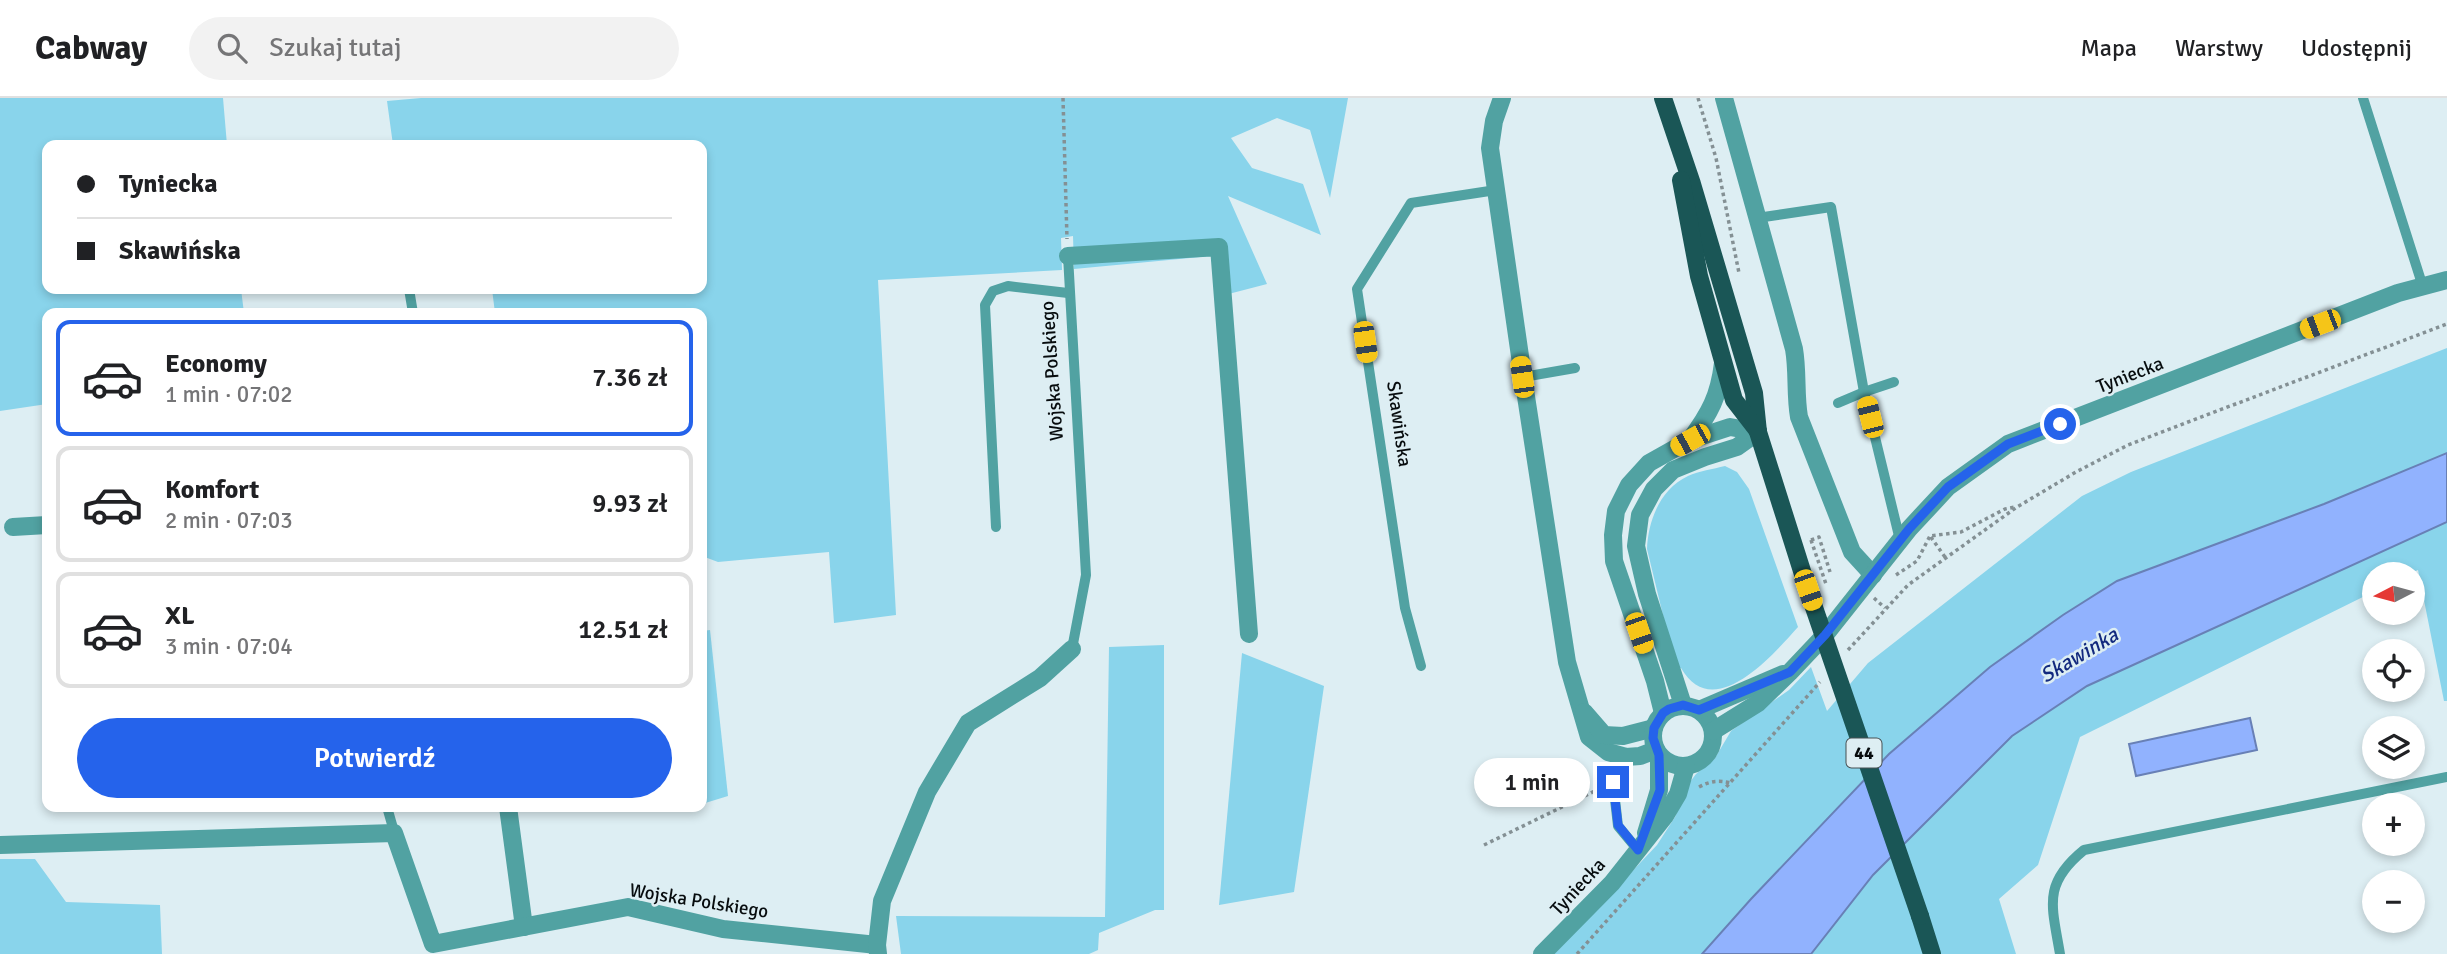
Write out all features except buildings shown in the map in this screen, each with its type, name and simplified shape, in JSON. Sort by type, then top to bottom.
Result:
[{"type":"main road","name":"44","points":[[1663,98],[1692,184],[1754,393],[1758,432],[1808,590],[1933,954]]},
{"type":"main road","name":"44","points":[[1671,125],[1696,263],[1723,363],[1734,400],[1758,432]]},
{"type":"street","points":[[1502,98],[1494,121],[1490,148],[1522,377],[1567,663],[1589,737],[1608,752],[1626,757],[1658,752]]},
{"type":"street","points":[[1724,98],[1794,349],[1799,417],[1852,552],[1880,578]]},
{"type":"street","points":[[1068,257],[1219,247],[1249,634]]},
{"type":"street","name":"Tyniecka","points":[[1713,731],[1758,703],[1790,672],[1880,578],[1900,541],[1948,487],[2008,444],[2398,293],[2447,280]]},
{"type":"street","points":[[1690,440],[1708,416],[1715,400],[1720,387],[1723,363]]},
{"type":"street","points":[[1730,427],[1758,432],[1737,447],[1673,470],[1654,489],[1640,514],[1636,545],[1647,594],[1691,708],[1710,723],[1713,731],[1710,750],[1703,758],[1686,766],[1676,765],[1658,752],[1653,738],[1658,721],[1655,681],[1614,561],[1616,511],[1629,485],[1649,463],[1690,440],[1730,427]]},
{"type":"street","points":[[13,527],[42,525]]},
{"type":"street","name":"Wojska Polskiego","points":[[395,835],[435,949],[524,927],[628,907],[723,929],[878,949],[882,901],[887,888],[928,792],[968,723],[1040,678],[1072,649]]},
{"type":"street","name":"Tyniecka","points":[[1691,708],[1790,672]]},
{"type":"street","points":[[1580,707],[1604,734],[1623,736],[1658,721],[1669,709],[1691,708]]},
{"type":"street","name":"Tyniecka","points":[[1640,848],[1660,790],[1658,752]]},
{"type":"street","name":"Tyniecka","points":[[1542,954],[1612,883],[1665,816],[1678,794],[1686,766]]},
{"type":"street","points":[[509,812],[524,927]]},
{"type":"street","points":[[0,845],[395,835]]},
{"type":"lane","points":[[2363,98],[2423,287]]},
{"type":"lane","name":"Skawińska","points":[[1421,666],[1405,608],[1357,289],[1411,203],[1496,190]]},
{"type":"lane","points":[[1757,218],[1831,207],[1864,392],[1900,541]]},
{"type":"lane","name":"Wojska Polskiego","points":[[1068,257],[1086,575],[1072,649]]},
{"type":"lane","points":[[996,527],[985,305],[993,292],[1008,286],[1068,293]]},
{"type":"lane","points":[[1522,377],[1575,368]]},
{"type":"lane","points":[[1838,403],[1894,382]]},
{"type":"lane","points":[[2060,954],[2052,907],[2053,890],[2059,874],[2084,850],[2447,777]]},
{"type":"lane","points":[[1613,782],[1618,825],[1640,848]]},
{"type":"lane","name":"Wojska Polskiego","points":[[388,812],[395,835]]},
{"type":"path","points":[[1063,98],[1068,257]]},
{"type":"path","points":[[1698,98],[1716,158]]},
{"type":"path","points":[[1840,660],[1908,585],[2017,507],[2076,472],[2128,445],[2447,324]]},
{"type":"path","points":[[1930,536],[1961,532],[2005,509],[2017,507]]},
{"type":"path","points":[[1880,578],[1917,561],[1933,529]]},
{"type":"path","points":[[1930,536],[1945,557]]},
{"type":"path","points":[[1811,540],[1819,537],[1830,572]]},
{"type":"path","points":[[1577,954],[1822,680]]},
{"type":"path","points":[[1483,845],[1613,782]]},
{"type":"path","points":[[1693,792],[1709,782],[1731,783]]},
{"type":"path","points":[[1696,804],[1704,812]]},
{"type":"shaded area","points":[[0,98],[223,98],[227,140],[42,140],[42,294],[242,294],[243,308],[42,308],[42,405],[0,411]]},
{"type":"shaded area","points":[[421,98],[1348,98],[1330,198],[1310,130],[1277,118],[1231,138],[1252,168],[1303,184],[1321,235],[1228,196],[1267,284],[1217,297],[1211,256],[1074,269],[1073,236],[1061,238],[1062,270],[878,280],[896,615],[834,623],[829,552],[718,562],[707,558],[707,308],[494,308],[493,294],[707,294],[707,140],[392,140],[387,101]]},
{"type":"shaded area","points":[[2447,348],[2447,453],[2324,504],[2117,581],[1751,899],[1702,954],[1554,954],[1657,845],[1675,817],[1690,782],[1715,758],[1731,731],[1789,690],[1811,667],[1827,711],[1868,663],[2082,496],[2131,472]]},
{"type":"shaded area","points":[[1725,466],[1737,472],[1749,489],[1798,627],[1773,654],[1742,679],[1725,687],[1709,689],[1694,684],[1681,668],[1676,669],[1647,549],[1653,517],[1670,489],[1688,476]]},
{"type":"shaded area","points":[[2447,522],[2447,701],[2444,701],[2426,610],[2426,562],[2362,562],[2362,597],[2080,737],[2038,865],[1999,899],[2016,954],[1811,954],[1873,875],[2012,736],[2087,686]]},
{"type":"shaded area","points":[[707,630],[710,630],[728,796],[707,802]]},
{"type":"shaded area","points":[[1164,645],[1164,910],[1155,910],[1099,933],[1098,950],[1089,954],[901,954],[896,916],[1105,917],[1109,647]]},
{"type":"shaded area","points":[[1242,653],[1324,686],[1294,892],[1219,905]]},
{"type":"shaded area","points":[[0,859],[35,859],[66,902],[160,905],[162,954],[0,954]]},
{"type":"water","name":"Skawinka","points":[[2447,453],[2447,522],[2087,686],[2012,736],[1873,875],[1811,954],[1702,954],[1889,754],[1990,667],[2063,615],[2117,581],[2324,504]]},
{"type":"water","points":[[2250,718],[2257,750],[2136,776],[2129,744]]},
{"type":"route","points":[[1613,782],[1618,825],[1638,850],[1642,846],[1660,790],[1659,755],[1653,738],[1657,720],[1663,713],[1683,705],[1699,710],[1790,672],[1825,635],[1909,529],[1948,487],[2008,444],[2060,424]]}]
